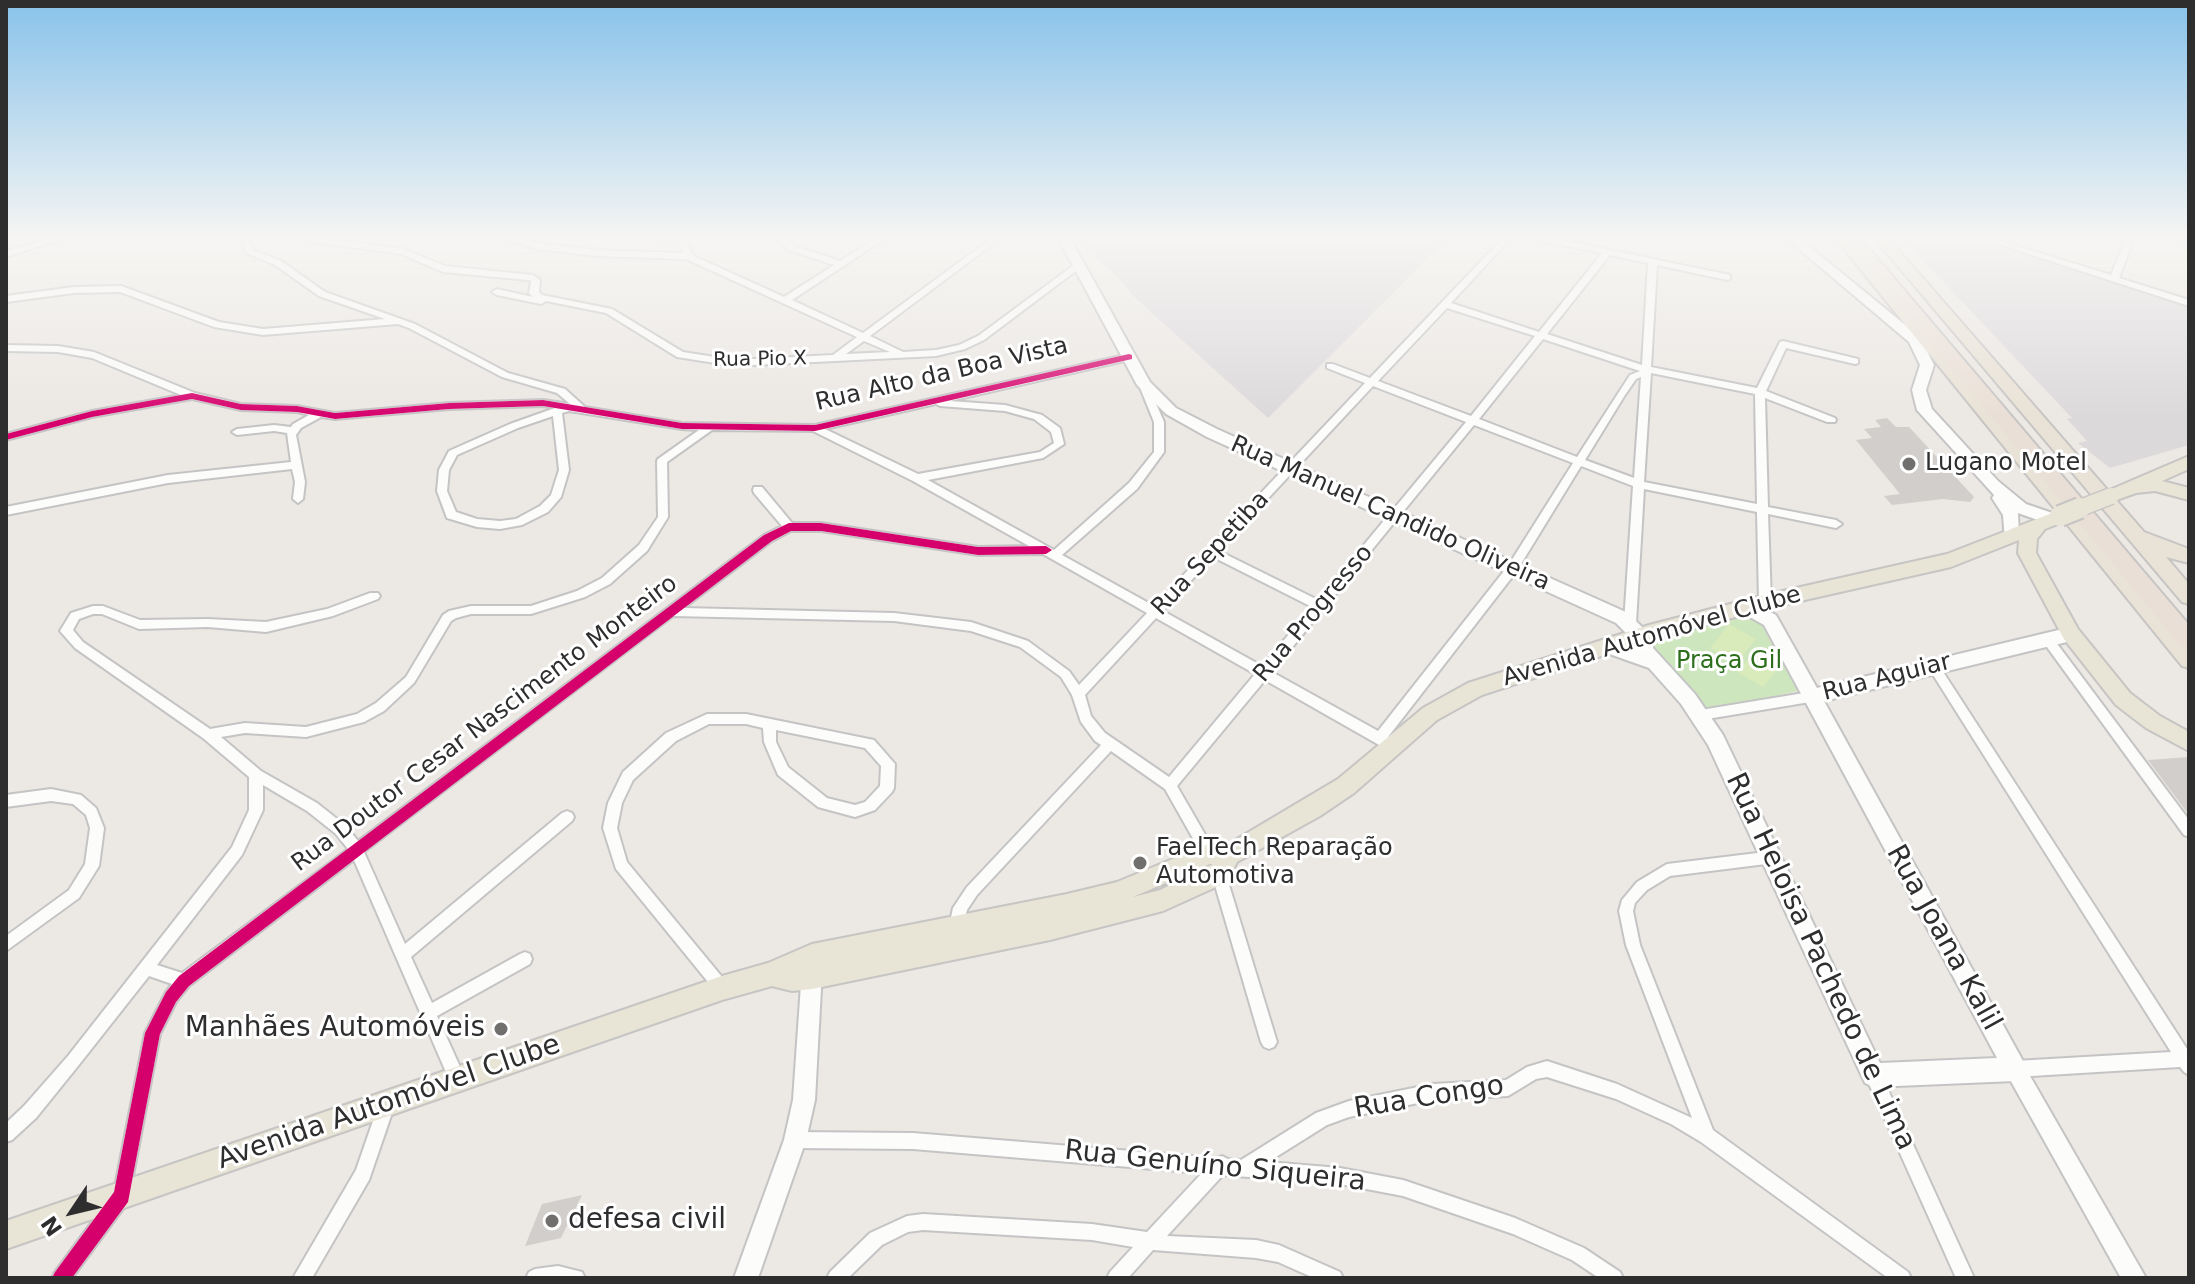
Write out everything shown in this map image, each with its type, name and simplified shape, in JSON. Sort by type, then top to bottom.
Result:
[{"type":"highway","points":[[1891,298],[2189,660]]},
{"type":"highway","points":[[1902,298],[2189,640]]},
{"type":"highway","points":[[1918,298],[2189,619]]},
{"type":"highway","points":[[1933,298],[2189,597]]},
{"type":"highway","points":[[2124,520],[2154,544],[2189,556]]},
{"type":"main road","name":"Rua Manuel Candido Oliveira","points":[[1099,298],[1144,385],[1157,400],[1188,422],[1512,569],[1639,631]]},
{"type":"main road","points":[[1864,298],[1915,340],[1927,360],[1919,390],[1925,410],[1992,485],[2020,508],[2050,520]]},
{"type":"main road","points":[[2133,487],[2185,464]]},
{"type":"main road","points":[[2185,464],[2176,477],[2189,493]]},
{"type":"main road","points":[[1992,485],[2011,515],[2011,537]]},
{"type":"main road","points":[[2133,487],[2161,485],[2189,493]]},
{"type":"main road","name":"Avenida Automóvel Clube","points":[[6,1235],[722,988],[772,974],[792,979],[812,966],[956,927],[1163,900],[1219,862],[1323,802],[1387,742],[1475,689],[1607,646],[1639,631],[1764,599],[1915,569],[1980,551],[2133,487]]},
{"type":"main road","points":[[2050,520],[2031,532],[2026,548],[2071,634],[2123,699],[2189,742]]},
{"type":"main road","points":[[1980,551],[1999,550],[2037,573]]},
{"type":"main road","name":"Rua Joana Kalil","points":[[1764,599],[1770,620],[1810,697],[2015,1069]]},
{"type":"main road","points":[[1639,631],[1652,662]]},
{"type":"main road","name":"Rua Aguiar","points":[[1810,697],[2071,634]]},
{"type":"main road","name":"Rua Heloisa Pachedo de Lima","points":[[1607,646],[1652,662],[1701,715],[1774,857],[1873,1075]]},
{"type":"main road","name":"Avenida Automóvel Clube","points":[[812,966],[943,950],[1069,914]]},
{"type":"main road","points":[[943,950],[952,939],[956,927]]},
{"type":"main road","points":[[1873,1075],[2015,1069]]},
{"type":"street","points":[[145,298],[217,325],[263,332],[400,321]]},
{"type":"street","points":[[333,298],[400,321],[497,372],[561,391],[569,408],[564,470],[556,497],[544,509],[518,522],[500,525],[477,523],[451,515],[442,491],[444,470],[453,453],[569,408]]},
{"type":"street","points":[[541,298],[556,300]]},
{"type":"street","name":"Rua Pio X","points":[[548,298],[609,311],[669,349],[694,360],[734,363],[949,351],[971,343],[1034,298]]},
{"type":"street","points":[[777,298],[902,354]]},
{"type":"street","points":[[784,301],[789,298]]},
{"type":"street","points":[[835,358],[915,298]]},
{"type":"street","name":"Rua Sepetiba","points":[[1078,694],[1294,468],[1450,298]]},
{"type":"street","name":"Rua Progresso","points":[[1170,785],[1395,517],[1572,298]]},
{"type":"street","points":[[1639,631],[1641,485],[1650,298]]},
{"type":"street","points":[[1444,304],[1645,370],[1760,392],[1831,420]]},
{"type":"street","points":[[1764,599],[1760,392],[1779,348],[1791,343],[1855,361]]},
{"type":"street","points":[[6,348],[58,349],[94,355],[192,396]]},
{"type":"street","name":"Rua Alto da Boa Vista","points":[[6,437],[92,414],[192,396],[241,407],[297,409],[318,414],[358,416],[494,403],[569,408],[709,427],[815,428],[1129,357]]},
{"type":"street","points":[[1330,366],[1641,485],[1836,524]]},
{"type":"street","points":[[815,428],[917,478],[1387,742],[1512,569],[1629,381],[1645,370]]},
{"type":"street","points":[[758,490],[789,527],[821,527],[978,551],[1051,553],[1133,486],[1159,452],[1159,422],[1144,385]]},
{"type":"street","points":[[917,478],[1043,455],[1059,444],[1050,424],[1022,411],[925,402]]},
{"type":"street","points":[[237,432],[274,428],[292,431],[318,414]]},
{"type":"street","points":[[208,734],[245,728],[306,732],[360,718],[380,707],[410,680],[447,618],[453,614],[471,610],[531,610],[581,594],[606,581],[643,548],[663,517],[662,461],[709,427]]},
{"type":"street","points":[[292,431],[298,465],[298,499]]},
{"type":"street","points":[[6,511],[168,479],[298,465]]},
{"type":"street","name":"Rua Doutor Cesar Nascimento Monteiro","points":[[122,1196],[153,1033],[171,997],[184,981],[768,538],[789,527]]},
{"type":"street","points":[[1214,553],[1319,605]]},
{"type":"street","points":[[374,596],[329,613],[257,628],[208,623],[139,625],[93,610],[75,616],[66,627],[79,645],[208,734],[256,775],[326,817],[356,849],[458,1080]]},
{"type":"street","points":[[670,612],[884,616],[971,627],[1007,637],[1039,653],[1065,674],[1078,694],[1085,718],[1110,744],[1170,785],[1219,862],[1269,1042]]},
{"type":"street","points":[[2048,640],[2189,831]]},
{"type":"street","points":[[1934,667],[2187,1061]]},
{"type":"street","name":"Rua Aguiar","points":[[1701,715],[1810,697]]},
{"type":"street","points":[[722,988],[621,865],[610,828],[615,803],[628,776],[671,737],[707,719],[746,719],[869,744],[888,764],[887,788],[870,806],[855,811],[823,803],[783,771],[770,742],[769,725]]},
{"type":"street","points":[[956,927],[960,908],[972,891],[1110,744]]},
{"type":"street","points":[[6,1134],[30,1112],[245,838],[256,810],[256,775]]},
{"type":"street","points":[[6,801],[51,795],[76,799],[91,812],[97,828],[92,866],[74,894],[6,944]]},
{"type":"street","points":[[404,954],[567,817]]},
{"type":"street","points":[[1707,1136],[1633,945],[1626,911],[1629,900],[1642,886],[1667,870],[1774,857]]},
{"type":"street","points":[[428,1013],[525,959]]},
{"type":"street","points":[[746,1278],[795,1140],[805,1088],[812,966]]},
{"type":"street","points":[[146,968],[184,981]]},
{"type":"street","points":[[2015,1069],[2187,1061]]},
{"type":"street","name":"Rua Congo","points":[[1243,1168],[1322,1119],[1349,1109],[1433,1092],[1508,1088],[1540,1069],[1617,1092],[1677,1118],[1707,1136],[1902,1278]]},
{"type":"street","name":"Rua Joana Kalil","points":[[2015,1069],[2134,1278]]},
{"type":"street","name":"Rua Heloisa Pachedo de Lima","points":[[1873,1075],[1965,1278]]},
{"type":"street","points":[[302,1278],[363,1174],[387,1104]]},
{"type":"street","name":"Rua Genuíno Siqueira","points":[[795,1140],[913,1141],[1340,1176],[1403,1188],[1544,1237],[1614,1278]]},
{"type":"street","points":[[1116,1278],[1222,1164]]},
{"type":"street","points":[[61,1278],[122,1196]]},
{"type":"street","points":[[836,1278],[876,1239],[907,1224],[1092,1232],[1151,1241],[1256,1249],[1279,1254],[1334,1278]]},
{"type":"street","points":[[535,1278],[558,1275],[576,1278]]},
{"type":"shaded area","points":[[1135,298],[1388,298],[1268,418]]},
{"type":"shaded area","points":[[1959,298],[2163,298],[2189,306],[2189,445],[2110,468],[2078,443],[2087,441],[2067,419],[2072,418]]},
{"type":"green space","name":"Praça Gil","points":[[1754,611],[1798,691],[1706,711],[1638,642]]},
{"type":"green space","points":[[1729,624],[1756,639],[1737,663],[1710,648]]},
{"type":"green space","points":[[1756,650],[1781,665],[1763,687],[1737,672]]},
{"type":"building","name":"Lugano Motel","points":[[1887,418],[1896,427],[1909,427],[1974,497],[1970,502],[1943,499],[1892,505],[1884,496],[1900,494],[1856,440],[1872,438],[1864,429],[1881,427],[1875,420]]},
{"type":"building","points":[[2189,757],[2189,815],[2148,760]]},
{"type":"building","name":"defesa civil","points":[[582,1195],[561,1238],[525,1246],[542,1204]]},
{"type":"cycle path","points":[[6,437],[92,414],[192,396],[241,407],[297,409],[335,416],[449,406],[543,403],[682,426],[815,428],[1129,357]]},
{"type":"cycle path","points":[[61,1278],[122,1196],[153,1033],[171,997],[184,981],[768,538],[789,527],[821,527],[978,551],[1046,550]]},
{"type":"place","name":"Lugano Motel","points":[[1909,464]]},
{"type":"place","name":"FaelTech Reparação Automotiva","points":[[1140,863]]},
{"type":"place","name":"Manhães Automóveis","points":[[501,1029]]},
{"type":"place","name":"defesa civil","points":[[552,1221]]}]
